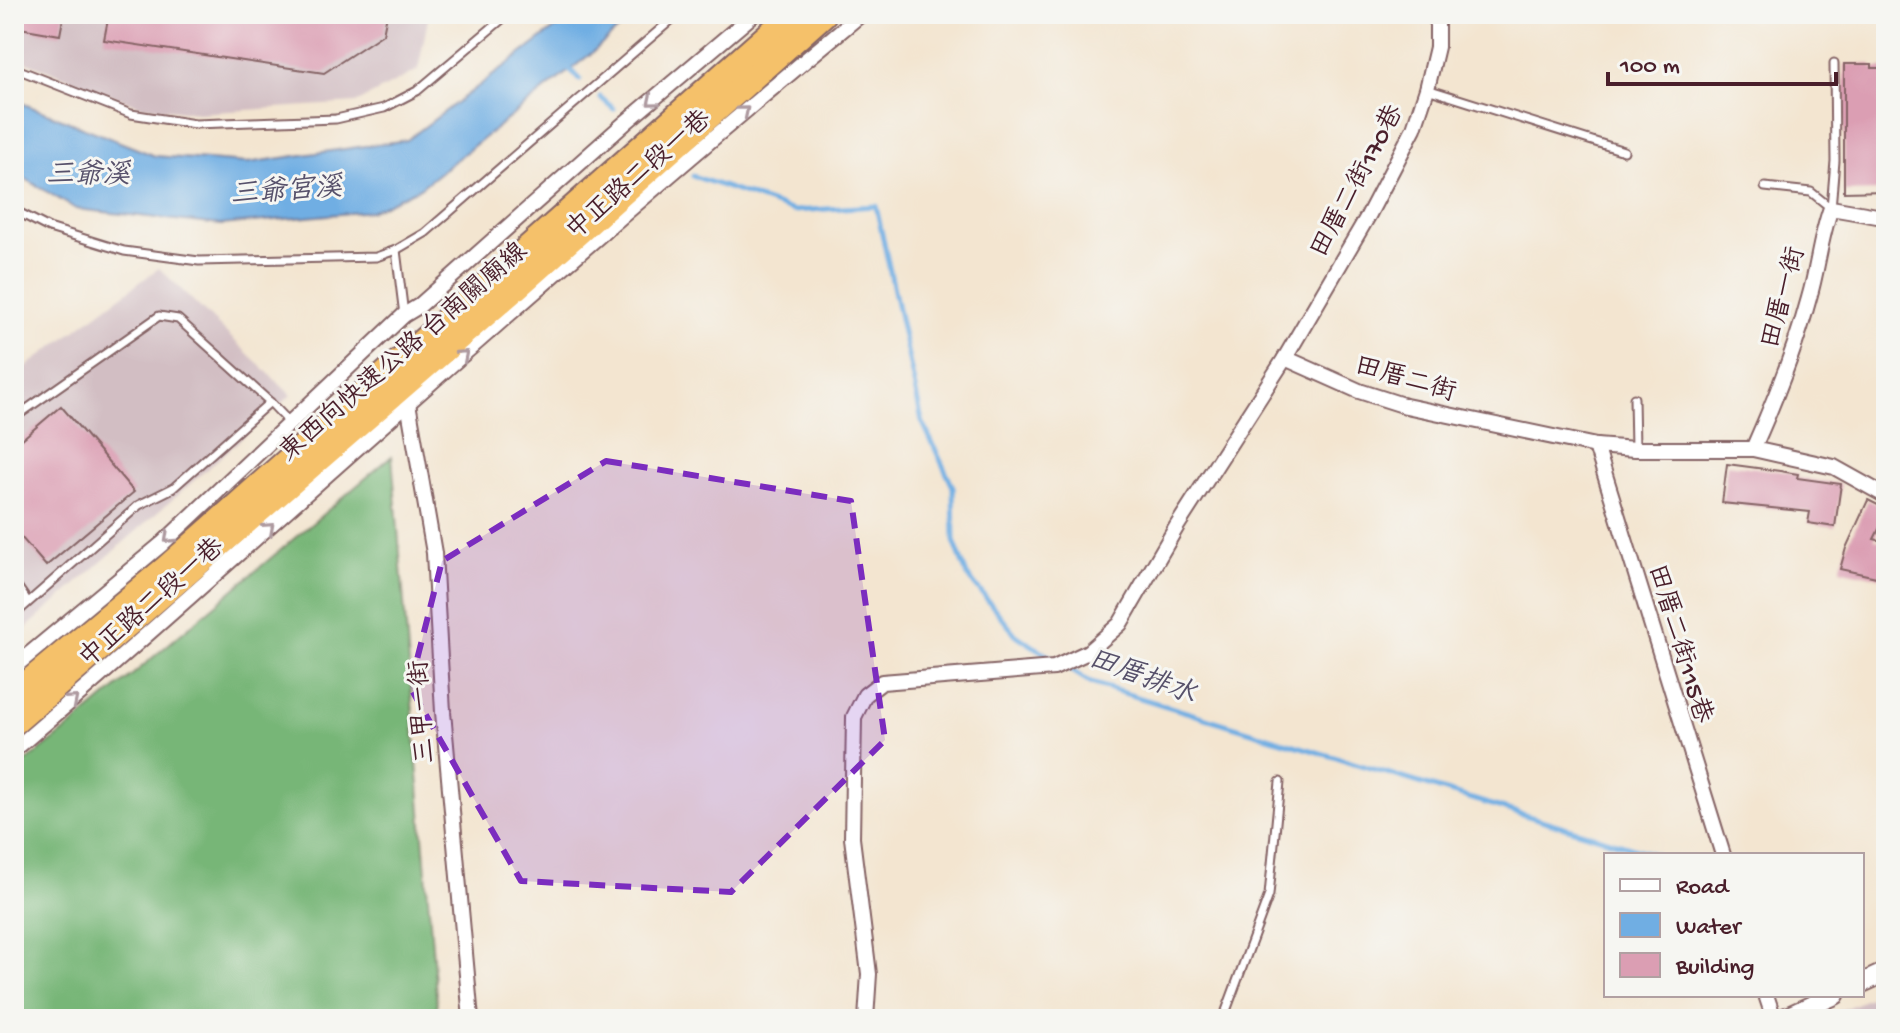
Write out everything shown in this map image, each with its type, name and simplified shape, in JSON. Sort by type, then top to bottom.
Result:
[{"type":"highway","name":"東西向快速公路 台南關廟線","points":[[14,694],[166,568],[792,14]]},
{"type":"highway","name":"東西向快速公路 台南關廟線","points":[[14,723],[503,300],[824,14]]},
{"type":"street","name":"中正路二段一巷","points":[[14,667],[162,544],[404,315],[419,306],[625,123],[754,14]]},
{"type":"street","name":"中正路二段一巷","points":[[14,750],[737,117],[861,14]]},
{"type":"street","name":"田厝二街170巷","points":[[1285,358],[1368,216],[1414,128],[1437,47],[1437,14]]},
{"type":"street","points":[[1831,208],[1877,216],[1886,212]]},
{"type":"street","name":"田厝一街","points":[[1753,449],[1779,391],[1810,297],[1821,236],[1831,208]]},
{"type":"street","points":[[866,1019],[869,974],[852,838],[854,717],[865,695],[882,682],[1060,666],[1088,652],[1120,624],[1177,526],[1285,358]]},
{"type":"street","name":"田厝二街","points":[[1285,358],[1359,391],[1406,406],[1596,446],[1753,449],[1834,467],[1886,496]]},
{"type":"street","name":"三甲一街","points":[[408,403],[434,553],[443,712],[471,1019]]},
{"type":"street","name":"田厝二街115巷","points":[[1596,446],[1722,853]]},
{"type":"street","points":[[1864,982],[1886,972]]},
{"type":"street","points":[[1767,997],[1774,1019]]},
{"type":"street","points":[[1782,1019],[1831,997]]},
{"type":"lane","points":[[14,68],[131,114],[195,124],[336,119],[384,108],[417,91],[508,14]]},
{"type":"lane","points":[[14,210],[49,228],[124,251],[199,261],[376,257],[396,250],[425,233],[678,14]]},
{"type":"lane","points":[[1831,208],[1835,161],[1834,63]]},
{"type":"lane","points":[[1427,89],[1624,151]]},
{"type":"lane","points":[[1765,187],[1811,192],[1831,208]]},
{"type":"lane","points":[[396,250],[404,315]]},
{"type":"lane","points":[[14,418],[159,316],[178,319],[290,423]]},
{"type":"lane","points":[[1634,398],[1635,449]]},
{"type":"lane","points":[[14,615],[139,505],[173,488],[270,402]]},
{"type":"lane","points":[[14,582],[28,602]]},
{"type":"lane","points":[[1223,1019],[1269,895],[1280,782]]},
{"type":"highlighted area","points":[[606,461],[851,501],[885,740],[731,892],[521,881],[410,687],[442,561]]},
{"type":"shaded area","points":[[14,14],[429,14],[418,70],[356,103],[198,113],[141,106],[14,57]]},
{"type":"shaded area","points":[[159,268],[291,395],[23,631],[14,618],[14,376]]},
{"type":"shaded area","points":[[1886,991],[1886,1019],[1820,1019]]},
{"type":"green space","points":[[392,456],[438,1019],[14,1019],[14,771]]},
{"type":"water","name":"三爺溪","points":[[574,14],[636,14],[593,52],[420,188],[371,211],[221,225],[76,209],[14,172],[14,100],[155,156],[247,163],[407,140]]},
{"type":"building","points":[[14,14],[64,14],[60,35],[14,27]]},
{"type":"building","points":[[109,14],[387,14],[383,34],[324,73],[104,40]]},
{"type":"building","points":[[1844,64],[1872,64],[1872,68],[1886,68],[1886,191],[1844,192]]},
{"type":"building","points":[[61,406],[134,492],[46,566],[14,529],[14,446]]},
{"type":"building","points":[[1727,464],[1798,474],[1797,478],[1841,484],[1835,527],[1808,523],[1810,512],[1722,503]]},
{"type":"building","points":[[1868,500],[1886,509],[1874,539],[1886,542],[1886,560],[1881,578],[1840,569]]},
{"type":"waterway","name":"田厝排水","points":[[566,66],[580,79]]},
{"type":"waterway","name":"田厝排水","points":[[600,97],[614,109]]},
{"type":"waterway","name":"田厝排水","points":[[693,176],[794,211],[876,206],[922,421],[953,487],[954,541],[967,575],[1016,635],[1091,683],[1649,853]]},
{"type":"water label","name":"三爺宮溪","points":[[286,188]]}]
